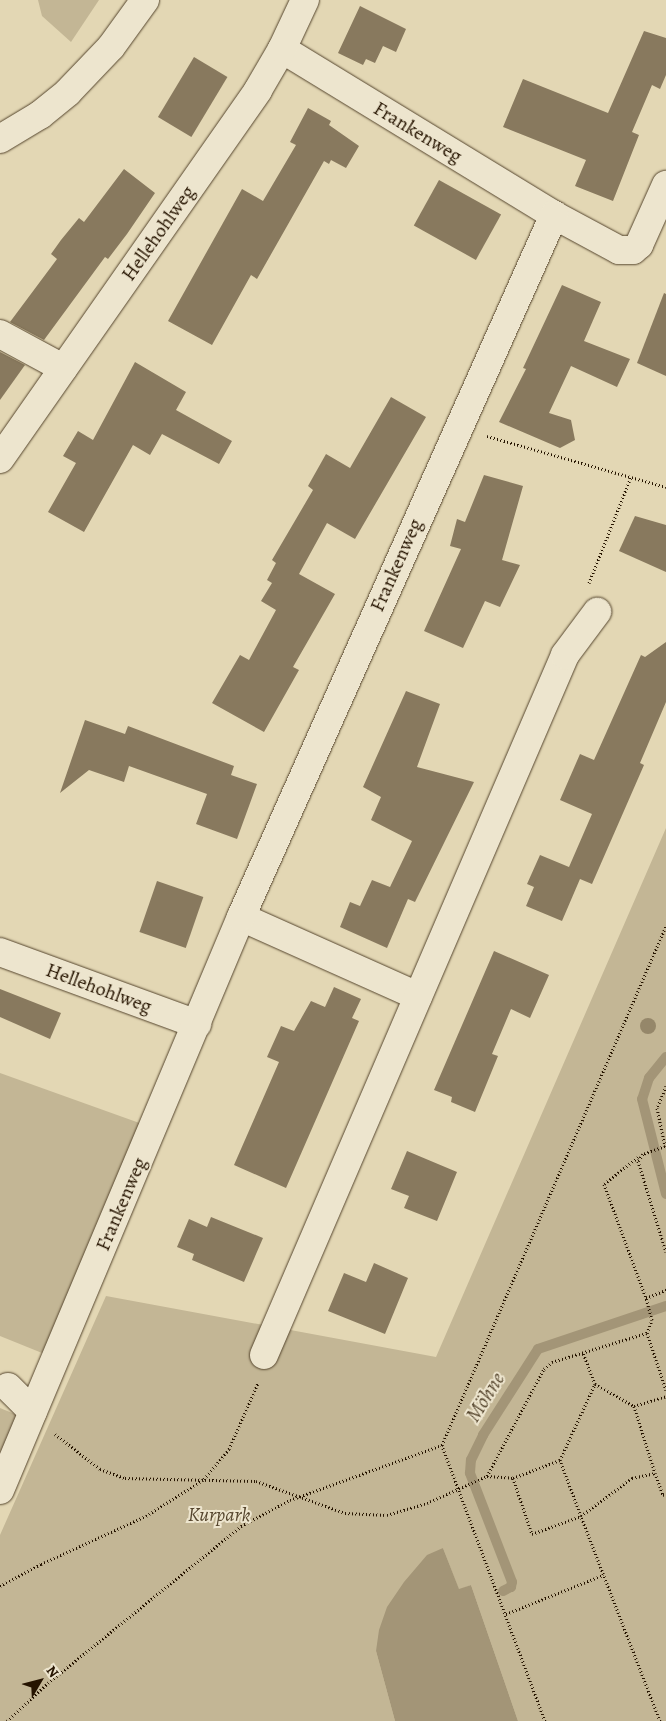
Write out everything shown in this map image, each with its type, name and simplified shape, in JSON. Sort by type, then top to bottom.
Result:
[{"type":"street","points":[[0,139],[40,115],[68,92],[111,47],[145,0]]},
{"type":"street","name":"Hellehohlweg","points":[[0,459],[258,90],[282,49],[304,0]]},
{"type":"street","name":"Frankenweg","points":[[282,49],[554,215],[619,250],[633,250],[644,238],[666,185]]},
{"type":"street","name":"Frankenweg","points":[[0,1490],[241,917],[554,215]]},
{"type":"street","points":[[0,334],[63,368]]},
{"type":"street","points":[[264,1355],[565,655],[597,612]]},
{"type":"street","points":[[241,917],[418,996]]},
{"type":"street","name":"Hellehohlweg","points":[[0,952],[197,1024]]},
{"type":"street","points":[[8,1387],[33,1412]]},
{"type":"path","points":[[458,427],[666,487]]},
{"type":"path","points":[[597,612],[589,576],[631,477]]},
{"type":"path","points":[[545,1721],[442,1446],[666,926]]},
{"type":"path","points":[[634,1406],[666,1396],[647,1332],[652,1320],[648,1304],[604,1184],[643,1154],[665,1146],[657,1108],[666,1086]]},
{"type":"path","points":[[639,1157],[666,1252]]},
{"type":"path","points":[[646,1298],[666,1290]]},
{"type":"path","points":[[487,1476],[544,1369],[552,1362],[647,1332]]},
{"type":"path","points":[[583,1352],[595,1384],[634,1406],[663,1495],[666,1494]]},
{"type":"path","points":[[0,1586],[41,1564],[146,1516],[204,1479],[235,1438],[260,1378],[264,1355]]},
{"type":"path","points":[[33,1412],[66,1445],[112,1474],[137,1480],[204,1479],[256,1482],[333,1510],[371,1516],[408,1509],[487,1476],[513,1478],[560,1460],[595,1384]]},
{"type":"path","points":[[7,1721],[48,1683],[213,1546],[249,1522],[300,1498],[442,1446]]},
{"type":"path","points":[[560,1460],[660,1721]]},
{"type":"path","points":[[513,1478],[532,1534],[581,1516],[632,1478],[655,1472]]},
{"type":"path","points":[[506,1614],[603,1575]]},
{"type":"green space","points":[[38,0],[99,0],[71,42],[42,16]]},
{"type":"green space","name":"Kurpark","points":[[666,828],[666,1721],[518,1721],[471,1585],[459,1590],[443,1548],[376,1651],[395,1721],[0,1721],[0,1535],[106,1296],[436,1357]]},
{"type":"green space","points":[[0,1073],[145,1125],[47,1355],[0,1336]]},
{"type":"green space","points":[[0,1408],[17,1415],[0,1455]]},
{"type":"shaded area","points":[[443,1548],[459,1589],[471,1585],[518,1721],[395,1721],[376,1651],[379,1630],[387,1607],[404,1582],[427,1555]]},
{"type":"building","points":[[360,6],[406,29],[396,52],[383,46],[375,63],[366,59],[363,65],[338,53]]},
{"type":"building","points":[[644,31],[666,38],[666,75],[660,89],[652,85],[632,132],[639,135],[613,201],[575,186],[586,160],[503,127],[523,79],[608,113]]},
{"type":"building","points":[[194,57],[227,77],[191,137],[158,117]]},
{"type":"building","points":[[308,108],[331,121],[329,125],[359,146],[346,168],[331,160],[329,164],[324,161],[257,279],[251,275],[212,345],[168,321],[242,189],[263,201],[296,145],[290,142]]},
{"type":"building","points":[[124,169],[155,193],[127,234],[108,259],[105,257],[44,340],[10,322],[57,259],[51,254],[61,240],[79,218],[84,222]]},
{"type":"building","points":[[439,180],[501,214],[476,260],[414,225]]},
{"type":"building","points":[[562,285],[601,302],[584,341],[630,359],[617,387],[571,366],[549,413],[571,420],[575,440],[560,448],[499,422],[526,369],[523,368]]},
{"type":"building","points":[[664,293],[666,294],[666,376],[637,363]]},
{"type":"building","points":[[0,352],[25,365],[0,400]]},
{"type":"building","points":[[135,362],[186,392],[176,410],[232,441],[219,464],[162,434],[150,455],[133,445],[84,532],[48,512],[76,463],[63,456],[78,431],[93,440]]},
{"type":"building","points":[[391,397],[426,417],[355,539],[327,523],[299,574],[335,594],[293,667],[299,670],[264,732],[212,703],[240,655],[249,660],[276,610],[261,601],[272,583],[267,580],[276,563],[272,560],[313,490],[308,486],[326,454],[350,468]]},
{"type":"building","points":[[484,475],[523,486],[502,560],[520,565],[500,607],[485,601],[463,648],[424,631],[461,549],[450,546],[457,519],[465,522]]},
{"type":"building","points":[[635,516],[666,525],[666,572],[619,551]]},
{"type":"building","points":[[666,642],[666,702],[640,763],[644,765],[592,884],[580,879],[562,921],[526,906],[534,887],[527,884],[540,855],[569,867],[592,814],[560,800],[580,754],[594,760],[641,655],[645,657]]},
{"type":"building","points":[[406,691],[440,704],[417,767],[474,782],[415,902],[408,899],[387,948],[340,927],[350,902],[360,906],[372,880],[390,887],[412,841],[371,820],[381,797],[363,787]]},
{"type":"building","points":[[85,720],[125,734],[128,726],[234,766],[231,775],[257,784],[237,839],[196,824],[207,794],[129,766],[124,782],[89,770],[60,793]]},
{"type":"building","points":[[157,881],[203,897],[186,948],[139,932]]},
{"type":"building","points":[[494,951],[549,975],[530,1018],[511,1009],[492,1054],[498,1056],[475,1112],[451,1102],[452,1097],[434,1090]]},
{"type":"building","points":[[334,987],[361,999],[352,1018],[359,1021],[286,1188],[234,1165],[279,1062],[267,1057],[281,1026],[294,1031],[311,1001],[325,1007]]},
{"type":"building","points":[[0,989],[61,1013],[50,1039],[0,1017]]},
{"type":"building","points":[[407,1151],[457,1172],[437,1221],[404,1208],[409,1196],[391,1189]]},
{"type":"building","points":[[211,1217],[263,1238],[244,1282],[192,1260],[194,1254],[177,1247],[189,1219],[207,1227]]},
{"type":"building","points":[[374,1263],[408,1278],[385,1334],[328,1311],[344,1273],[366,1282]]},
{"type":"waterway","name":"Möhne","points":[[666,1057],[649,1078],[642,1099],[666,1194]]},
{"type":"waterway","name":"Möhne","points":[[503,1591],[511,1587],[512,1582],[470,1473],[471,1460],[483,1435],[538,1349],[666,1306]]}]
